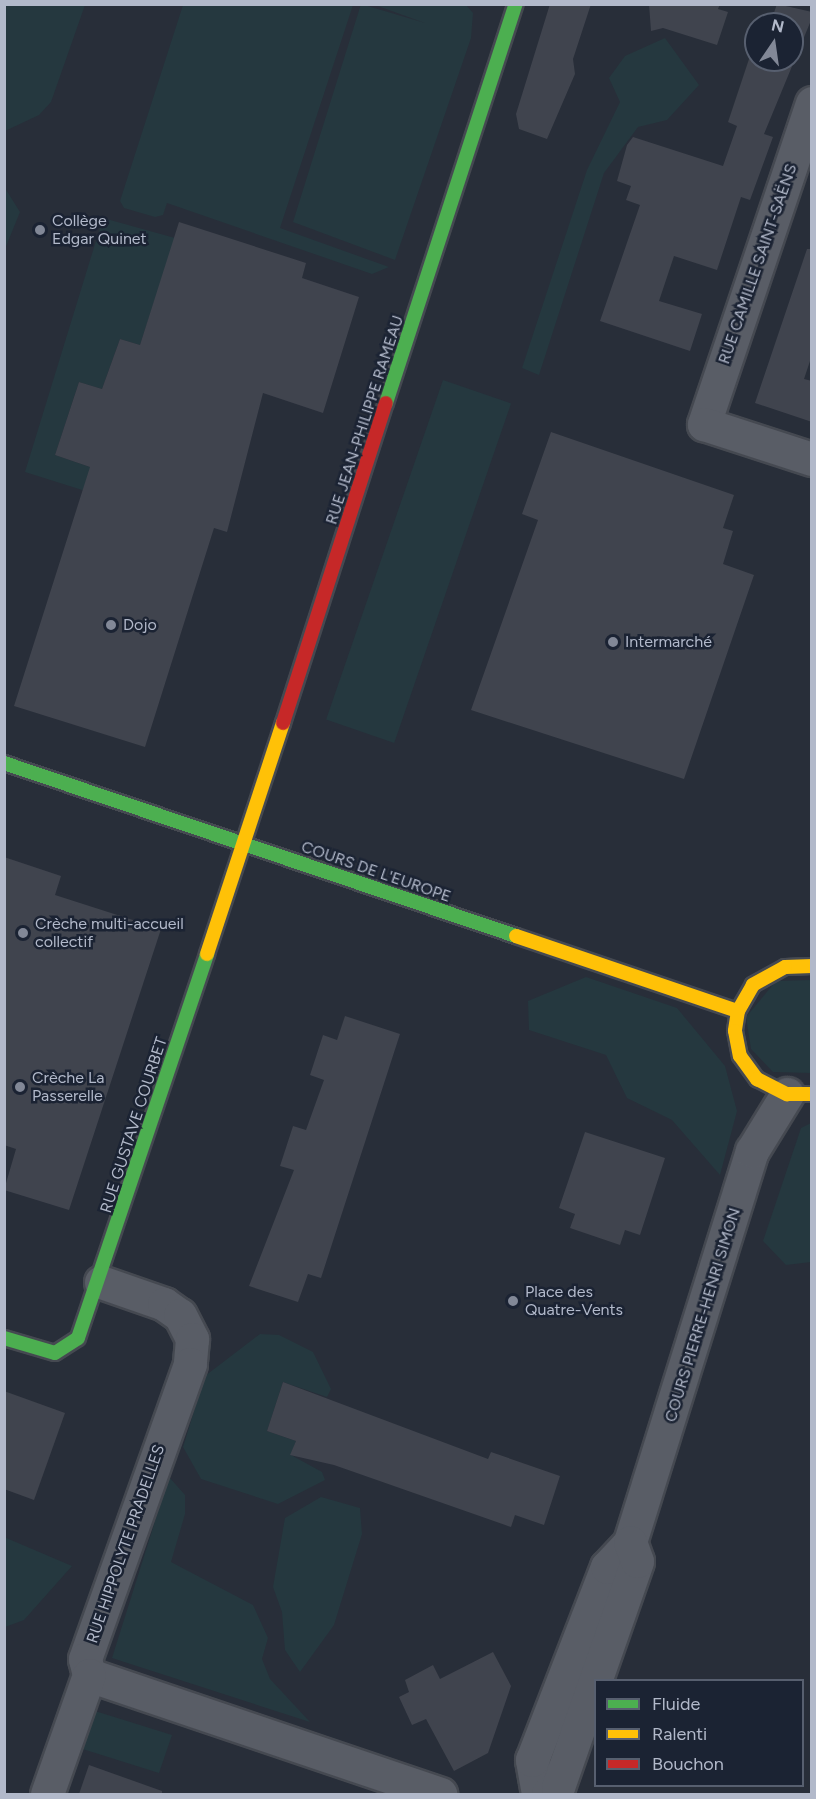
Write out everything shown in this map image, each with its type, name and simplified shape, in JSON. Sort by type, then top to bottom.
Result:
[{"type":"street","name":"RUE JEAN-PHILIPPE RAMEAU","points":[[240,844],[474,146],[516,4]]},
{"type":"street","name":"RUE CAMILLE SAINT-SAËNS","points":[[812,103],[704,424],[812,459]]},
{"type":"street","name":"COURS DE L'EUROPE","points":[[4,763],[738,1011]]},
{"type":"street","name":"RUE GUSTAVE COURBET","points":[[4,1338],[55,1353],[78,1338],[101,1282],[240,844]]},
{"type":"street","points":[[799,1094],[747,1068],[737,1047],[738,1011],[753,985],[772,971],[812,966]]},
{"type":"street","name":"COURS PIERRE-HENRI SIMON","points":[[538,1794],[532,1760],[607,1567],[630,1542],[752,1150],[799,1094]]},
{"type":"street","name":"RUE HIPPOLYTE PRADELLES","points":[[47,1794],[89,1675],[85,1659],[190,1364],[192,1339],[180,1315],[164,1304],[101,1282]]},
{"type":"street","name":"COURS PIERRE-HENRI SIMON","points":[[596,1679],[637,1560],[630,1542]]},
{"type":"street","points":[[89,1675],[440,1794]]},
{"type":"street","name":"COURS PIERRE-HENRI SIMON","points":[[548,1794],[558,1787],[594,1684]]},
{"type":"shaded area","points":[[361,4],[425,23],[375,5],[466,5],[473,13],[471,38],[395,260],[293,222]]},
{"type":"shaded area","points":[[4,5],[85,5],[51,102],[39,115],[5,131]]},
{"type":"shaded area","points":[[183,5],[353,5],[280,228],[389,267],[372,274],[167,203],[163,215],[155,217],[124,208],[120,201]]},
{"type":"shaded area","points":[[665,38],[699,85],[667,120],[638,127],[604,173],[539,375],[522,368],[587,170],[620,102],[609,78],[625,56]]},
{"type":"shaded area","points":[[5,188],[20,212],[5,249]]},
{"type":"shaded area","points":[[103,218],[175,238],[140,345],[120,339],[102,389],[79,382],[55,455],[186,500],[181,521],[25,472]]},
{"type":"shaded area","points":[[443,380],[511,403],[394,743],[326,719]]},
{"type":"shaded area","points":[[586,977],[677,1008],[725,1066],[737,1111],[720,1175],[672,1120],[627,1098],[606,1055],[529,1030],[528,1001]]},
{"type":"shaded area","points":[[811,980],[811,1073],[773,1072],[751,1049],[746,1017],[776,981]]},
{"type":"shaded area","points":[[811,1123],[811,1262],[786,1265],[763,1241],[801,1128]]},
{"type":"shaded area","points":[[260,1334],[279,1335],[313,1352],[331,1389],[327,1397],[283,1382],[267,1431],[296,1441],[291,1455],[322,1472],[325,1480],[278,1504],[201,1479],[183,1447],[205,1376]]},
{"type":"shaded area","points":[[169,1477],[185,1495],[185,1514],[171,1562],[253,1605],[268,1638],[262,1659],[270,1679],[310,1722],[112,1658]]},
{"type":"shaded area","points":[[321,1497],[360,1508],[362,1534],[334,1625],[300,1672],[285,1650],[282,1612],[273,1587],[285,1518]]},
{"type":"shaded area","points":[[4,1537],[72,1566],[24,1620],[5,1627]]},
{"type":"shaded area","points":[[95,1711],[172,1735],[159,1773],[73,1746],[85,1712]]},
{"type":"building","points":[[550,4],[591,4],[573,59],[575,74],[547,139],[519,129],[516,114]]},
{"type":"building","points":[[649,4],[720,4],[718,9],[728,12],[717,45],[663,28],[651,31]]},
{"type":"building","points":[[777,4],[812,12],[812,18],[804,37],[804,12],[774,12]]},
{"type":"building","points":[[745,72],[790,72],[764,134],[773,137],[750,200],[741,197],[717,270],[674,256],[659,301],[702,314],[690,351],[600,321],[640,205],[626,200],[631,186],[617,181],[627,145],[633,137],[723,166],[737,126],[728,122]]},
{"type":"building","points":[[179,222],[306,263],[302,278],[359,297],[323,413],[263,393],[227,532],[214,528],[145,747],[14,706],[90,467],[55,455],[79,382],[102,389],[120,339],[140,345]]},
{"type":"building","points":[[807,249],[812,249],[812,355],[804,379],[812,381],[812,422],[755,403]]},
{"type":"building","name":"Intermarché","points":[[551,432],[734,495],[723,528],[733,531],[723,564],[754,575],[684,779],[471,710],[538,520],[522,514]]},
{"type":"building","points":[[4,857],[61,876],[55,895],[161,929],[69,1210],[4,1190],[16,1149],[4,1145]]},
{"type":"building","points":[[345,1016],[400,1034],[321,1278],[308,1274],[298,1302],[249,1286],[294,1170],[280,1166],[293,1126],[306,1130],[324,1080],[310,1075],[323,1035],[337,1040]]},
{"type":"building","points":[[585,1132],[665,1158],[640,1235],[625,1230],[620,1245],[570,1228],[575,1214],[559,1208]]},
{"type":"building","points":[[283,1382],[488,1459],[491,1452],[560,1476],[544,1525],[515,1515],[511,1527],[334,1465],[290,1455],[296,1441],[267,1431]]},
{"type":"building","points":[[4,1391],[65,1413],[34,1500],[4,1489]]},
{"type":"building","points":[[493,1652],[511,1686],[488,1753],[454,1771],[426,1719],[412,1725],[399,1697],[409,1692],[405,1680],[433,1665],[440,1679]]},
{"type":"building","points":[[89,1765],[162,1791],[162,1794],[79,1794]]},
{"type":"traffic: fast","points":[[386,403],[516,4]]},
{"type":"traffic: fast","points":[[4,763],[516,936]]},
{"type":"traffic: fast","points":[[4,1338],[55,1353],[78,1338],[207,954]]},
{"type":"traffic: slow","points":[[207,954],[283,723]]},
{"type":"traffic: slow","points":[[516,936],[738,1011]]},
{"type":"traffic: slow","points":[[812,966],[785,967],[753,985],[738,1011],[735,1031],[740,1056],[757,1079],[787,1094],[812,1094]]},
{"type":"traffic: jam","points":[[283,723],[386,403]]},
{"type":"place","name":"Collège Edgar Quinet","points":[[40,230]]},
{"type":"place","name":"Dojo","points":[[111,625]]},
{"type":"place","name":"Intermarché","points":[[613,642]]},
{"type":"place","name":"Crèche multi-accueil collectif","points":[[23,933]]},
{"type":"place","name":"Crèche La Passerelle","points":[[20,1087]]},
{"type":"place","name":"Place des Quatre-Vents","points":[[513,1301]]}]
